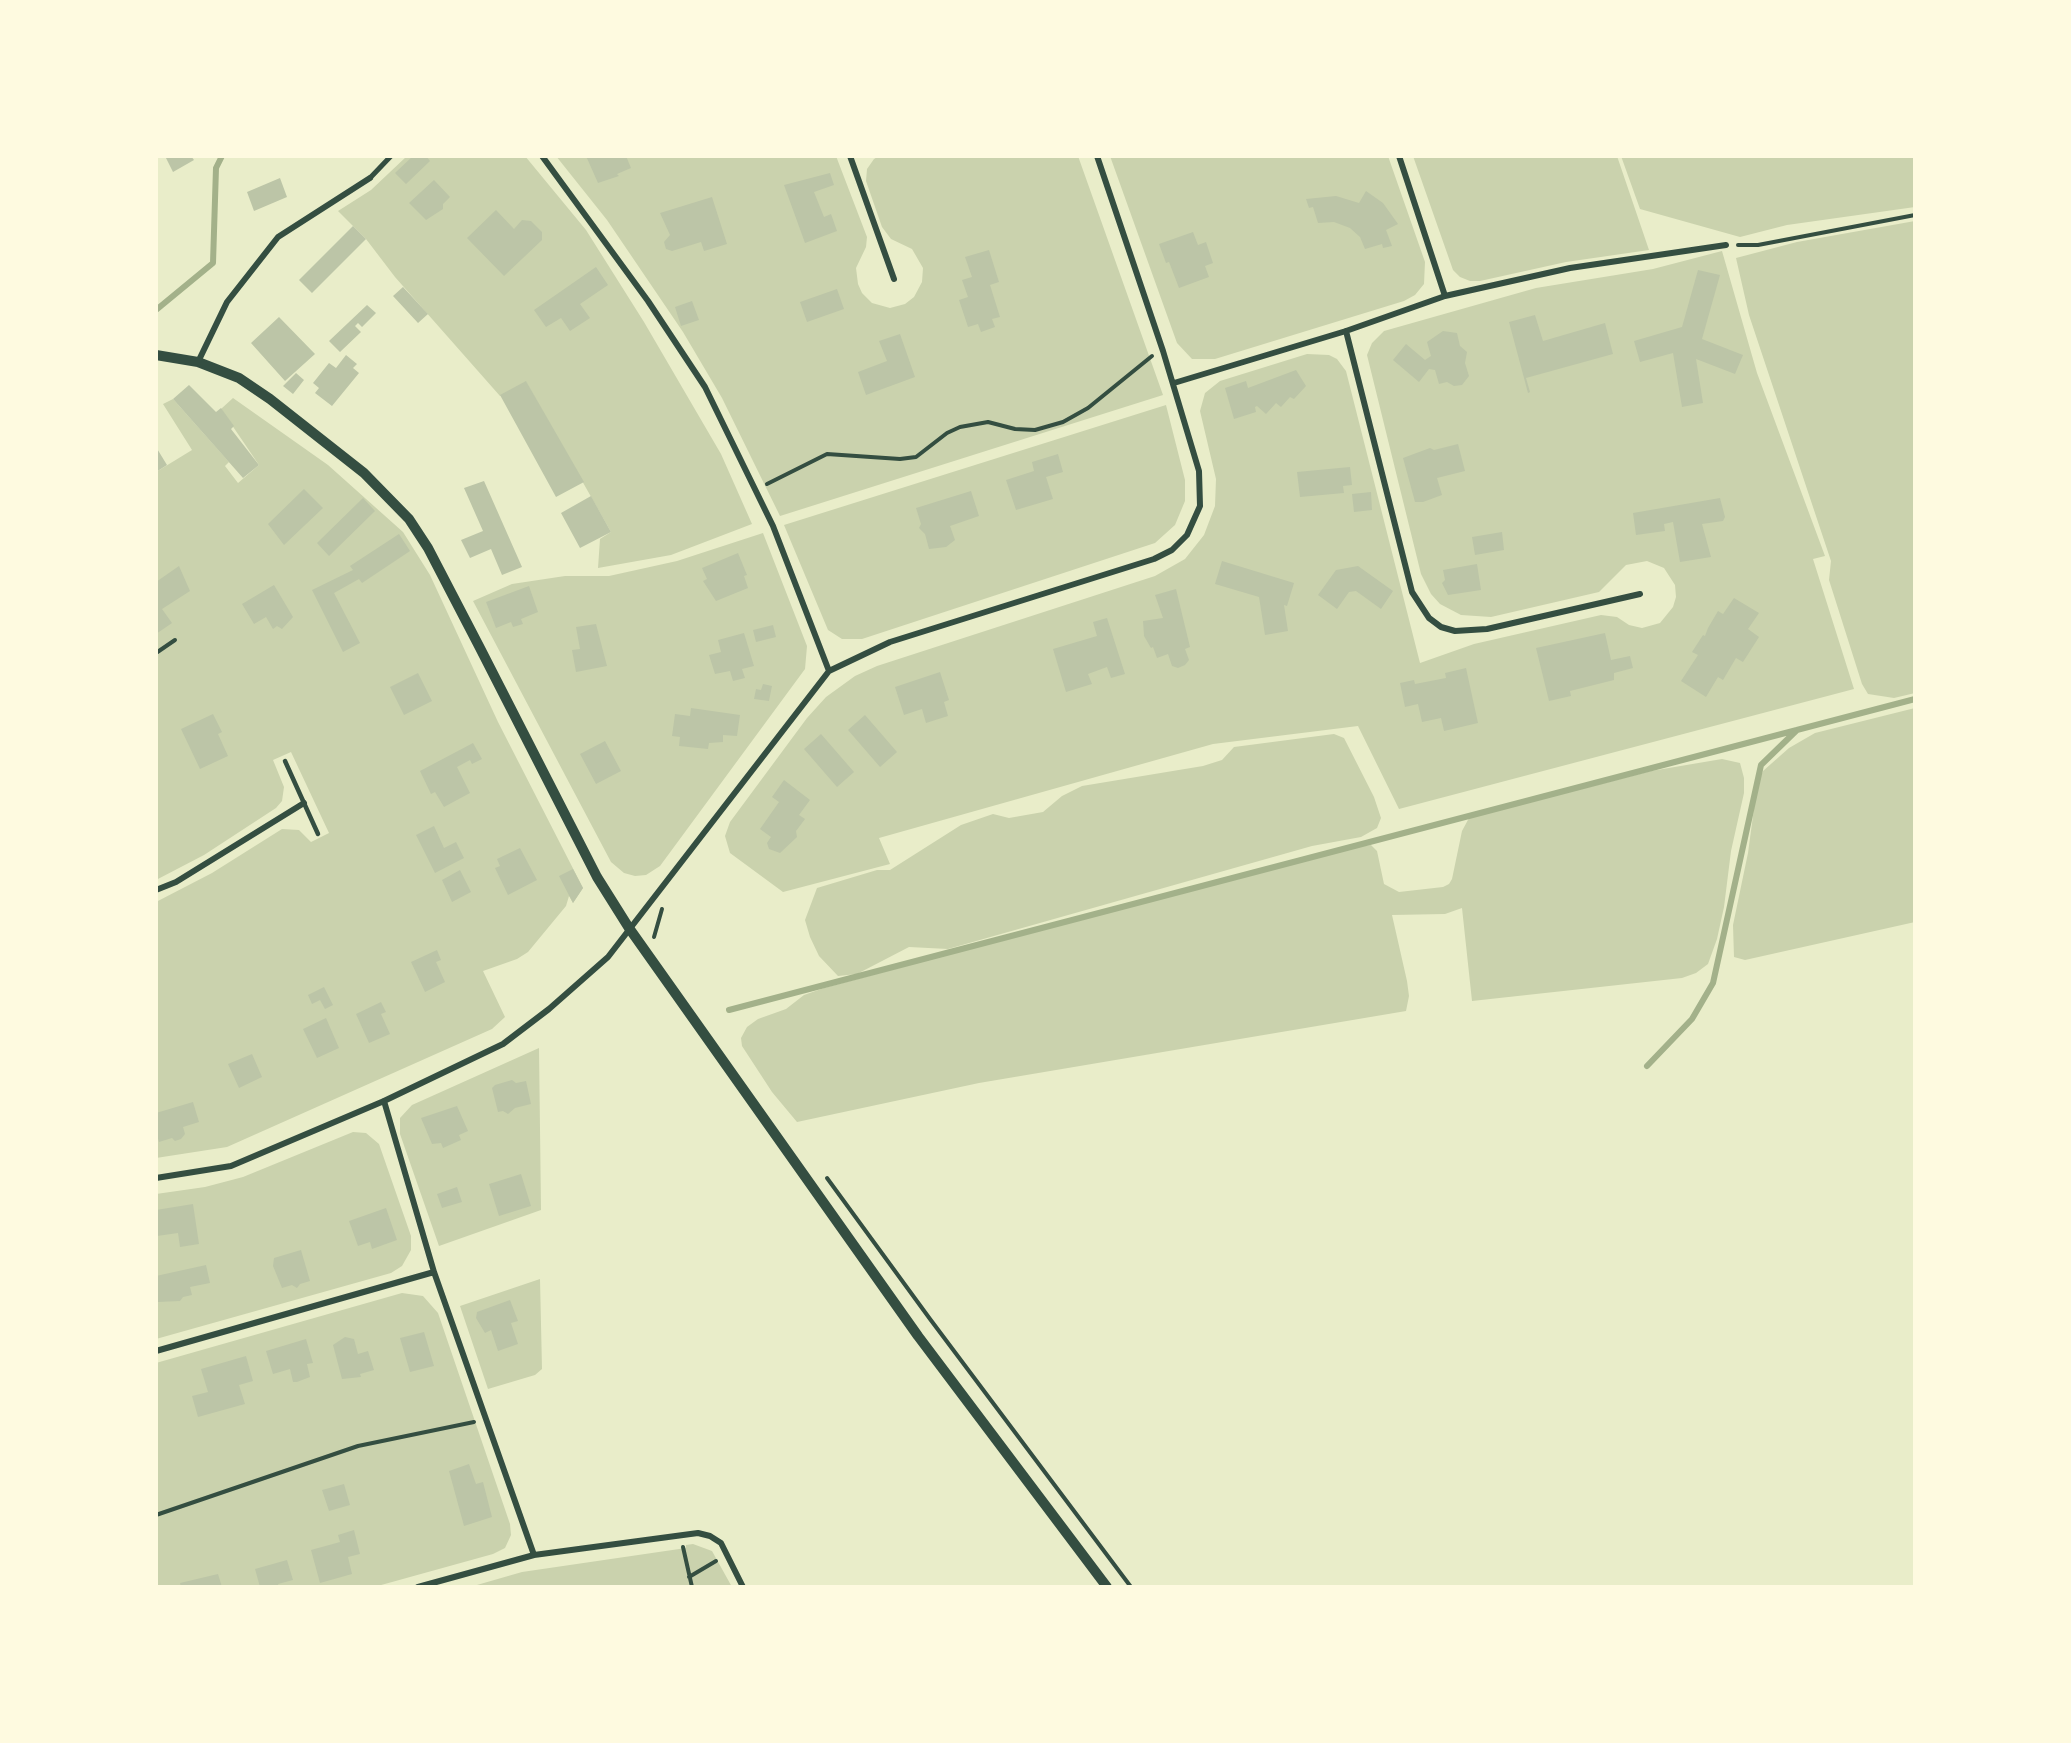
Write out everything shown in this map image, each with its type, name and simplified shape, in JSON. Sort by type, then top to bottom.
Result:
[{"type":"street","points":[[198,362],[227,302],[278,237],[369,178],[391,156]]},
{"type":"street","points":[[542,156],[648,301],[698,378],[773,526],[829,672]]},
{"type":"street","points":[[850,156],[894,279]]},
{"type":"street","points":[[156,1178],[231,1166],[384,1101],[502,1044],[549,1009],[608,957],[829,672],[890,642],[1154,560],[1172,550],[1187,535],[1195,522],[1200,506],[1199,471],[1174,383],[1097,156]]},
{"type":"street","points":[[1399,156],[1444,296]]},
{"type":"street","points":[[1174,383],[1346,331],[1444,296],[1570,268],[1726,244]]},
{"type":"street","points":[[1346,331],[1412,592],[1419,607],[1429,618],[1441,627],[1455,632],[1479,630],[1640,594]]},
{"type":"street","points":[[156,355],[220,368],[270,399],[364,473],[409,519],[470,628],[597,877],[629,928],[918,1336],[1107,1587]]},
{"type":"street","points":[[156,890],[176,882],[304,803]]},
{"type":"street","points":[[384,1101],[434,1272],[534,1555]]},
{"type":"street","points":[[156,1351],[434,1272]]},
{"type":"street","points":[[417,1587],[534,1555],[698,1533],[711,1536],[721,1543],[744,1587]]},
{"type":"lane","points":[[285,761],[318,834]]},
{"type":"path","points":[[1726,244],[1758,245],[1915,215]]},
{"type":"path","points":[[755,489],[784,478],[827,454],[900,459],[916,457],[947,433],[960,427],[988,422],[1015,429],[1035,430],[1064,422],[1114,389],[1148,358],[1163,351]]},
{"type":"path","points":[[156,653],[174,640]]},
{"type":"path","points":[[658,948],[654,938],[663,907]]},
{"type":"path","points":[[825,1175],[1131,1587]]},
{"type":"path","points":[[156,1515],[350,1448],[475,1422]]},
{"type":"path","points":[[682,1546],[692,1587]]},
{"type":"path","points":[[689,1577],[716,1561]]},
{"type":"green space","points":[[407,156],[525,156],[586,230],[644,322],[721,454],[752,524],[671,555],[598,568],[600,539],[611,532],[526,382],[500,396],[395,277],[366,239],[338,211],[371,190]]},
{"type":"green space","points":[[556,156],[836,156],[867,237],[866,247],[856,268],[858,284],[862,293],[872,303],[890,308],[905,304],[914,297],[922,282],[923,268],[912,249],[891,239],[882,227],[866,181],[867,169],[874,159],[879,156],[1078,156],[1163,395],[780,516],[722,398],[683,332],[607,220]]},
{"type":"green space","points":[[1110,156],[1388,156],[1425,262],[1424,284],[1415,295],[1404,301],[1215,359],[1192,359],[1177,343]]},
{"type":"green space","points":[[1413,156],[1617,156],[1649,250],[1566,262],[1480,281],[1470,281],[1460,277],[1453,270]]},
{"type":"green space","points":[[1621,156],[1915,156],[1915,207],[1787,225],[1740,237],[1640,209]]},
{"type":"green space","points":[[1915,221],[1915,693],[1894,698],[1868,694],[1862,684],[1829,580],[1831,561],[1749,315],[1736,258],[1797,242]]},
{"type":"green space","points":[[1722,251],[1757,373],[1825,556],[1813,559],[1854,689],[1399,809],[1358,726],[1213,744],[879,838],[890,864],[783,892],[730,853],[725,836],[730,822],[807,718],[826,697],[855,676],[877,666],[1155,576],[1185,559],[1204,535],[1215,506],[1216,479],[1200,411],[1205,393],[1220,381],[1307,354],[1329,355],[1337,359],[1346,371],[1420,663],[1474,644],[1601,615],[1617,617],[1629,625],[1642,628],[1660,623],[1673,607],[1676,597],[1675,585],[1664,568],[1647,561],[1626,565],[1599,592],[1491,617],[1461,615],[1440,604],[1431,594],[1421,574],[1367,355],[1372,343],[1384,331],[1536,288],[1653,269]]},
{"type":"green space","points":[[233,398],[328,465],[403,532],[430,575],[498,722],[583,888],[573,903],[569,896],[566,906],[528,952],[517,959],[483,971],[505,1017],[492,1029],[227,1147],[156,1158],[156,902],[212,873],[282,829],[299,830],[311,842],[329,833],[291,752],[273,760],[284,787],[282,801],[276,808],[204,855],[156,880],[156,472],[192,450],[163,404],[173,399],[229,462],[225,466],[238,483],[259,465],[221,409]]},
{"type":"green space","points":[[1166,405],[1185,480],[1185,501],[1175,525],[1155,543],[862,639],[842,639],[828,630],[784,525]]},
{"type":"green space","points":[[763,533],[807,646],[805,669],[660,866],[646,875],[635,876],[624,873],[611,862],[473,601],[512,584],[565,576],[609,576],[677,561]]},
{"type":"green space","points":[[1915,708],[1915,922],[1745,960],[1734,957],[1733,925],[1748,853],[1757,786],[1763,771],[1789,748],[1815,733]]},
{"type":"green space","points":[[1334,734],[1344,738],[1374,797],[1381,818],[1377,828],[1361,837],[1312,846],[948,949],[909,947],[857,974],[838,976],[819,956],[810,937],[805,920],[817,888],[877,870],[890,870],[961,825],[993,814],[1009,818],[1043,812],[1062,796],[1082,786],[1203,766],[1222,760],[1234,747]]},
{"type":"green space","points":[[1722,759],[1740,763],[1744,778],[1744,793],[1731,851],[1724,907],[1717,939],[1708,964],[1696,973],[1682,978],[1472,1001],[1462,908],[1445,914],[1392,915],[1407,981],[1409,996],[1406,1011],[979,1083],[797,1122],[772,1092],[742,1046],[741,1038],[747,1027],[758,1019],[786,1009],[804,995],[824,988],[1350,847],[1371,845],[1377,851],[1384,884],[1399,892],[1443,887],[1452,879],[1462,831],[1469,818],[1651,771]]},
{"type":"green space","points":[[539,1048],[541,1210],[439,1246],[400,1134],[400,1118],[412,1105]]},
{"type":"green space","points":[[353,1132],[366,1133],[379,1144],[411,1236],[411,1250],[402,1266],[391,1273],[156,1339],[156,1194],[205,1187],[243,1177]]},
{"type":"green space","points":[[540,1279],[542,1369],[535,1375],[488,1389],[460,1306]]},
{"type":"green space","points":[[402,1293],[423,1296],[438,1313],[510,1524],[511,1535],[505,1548],[493,1554],[374,1587],[156,1587],[156,1363]]},
{"type":"green space","points":[[693,1544],[712,1551],[732,1587],[470,1587],[522,1572],[686,1548],[686,1545]]},
{"type":"building","points":[[165,156],[191,156],[194,160],[173,172]]},
{"type":"building","points":[[413,156],[426,156],[430,161],[406,184],[395,173]]},
{"type":"building","points":[[586,156],[626,156],[631,168],[617,174],[619,176],[598,183]]},
{"type":"building","points":[[830,173],[834,185],[814,192],[824,217],[831,214],[837,231],[805,243],[784,185]]},
{"type":"building","points":[[280,178],[287,197],[254,211],[247,192]]},
{"type":"building","points":[[434,180],[450,197],[443,204],[443,209],[426,220],[409,203]]},
{"type":"building","points":[[1366,191],[1383,203],[1398,224],[1386,230],[1392,246],[1383,248],[1382,244],[1365,249],[1360,237],[1350,228],[1334,222],[1318,223],[1313,207],[1309,208],[1306,199],[1336,196],[1359,203]]},
{"type":"building","points":[[712,197],[727,244],[704,251],[701,242],[672,251],[666,249],[664,242],[670,235],[660,213]]},
{"type":"building","points":[[496,210],[514,229],[522,220],[531,221],[542,232],[542,240],[504,276],[467,238]]},
{"type":"building","points":[[353,226],[366,239],[312,293],[299,280]]},
{"type":"building","points":[[1193,232],[1198,245],[1206,242],[1213,263],[1205,266],[1209,277],[1179,288],[1159,244]]},
{"type":"building","points":[[989,250],[999,282],[990,285],[1000,317],[992,319],[995,327],[981,332],[978,324],[968,327],[959,300],[968,297],[962,280],[972,277],[965,257]]},
{"type":"building","points":[[596,267],[608,285],[580,304],[590,318],[570,331],[561,318],[546,327],[534,310]]},
{"type":"building","points":[[1698,270],[1720,275],[1702,339],[1743,355],[1735,374],[1696,359],[1703,403],[1682,407],[1673,353],[1640,362],[1634,341],[1682,327]]},
{"type":"building","points":[[403,287],[428,314],[418,323],[393,296]]},
{"type":"building","points":[[837,289],[844,309],[807,322],[800,302]]},
{"type":"building","points":[[692,301],[699,320],[681,326],[675,307]]},
{"type":"building","points":[[367,305],[376,313],[362,327],[358,323],[355,326],[361,332],[340,352],[329,341]]},
{"type":"building","points":[[1535,315],[1543,341],[1605,323],[1613,354],[1526,378],[1530,392],[1528,393],[1509,322]]},
{"type":"building","points":[[279,317],[315,354],[285,381],[251,343]]},
{"type":"building","points":[[1443,331],[1457,333],[1460,346],[1467,352],[1465,363],[1469,376],[1462,385],[1454,386],[1447,382],[1439,384],[1435,370],[1429,369],[1419,382],[1393,360],[1406,344],[1425,360],[1431,356],[1427,342]]},
{"type":"building","points":[[900,334],[915,377],[866,395],[858,372],[887,361],[879,341]]},
{"type":"building","points":[[346,355],[357,364],[353,368],[359,373],[332,406],[315,393],[319,388],[313,383],[329,363],[336,368]]},
{"type":"building","points":[[1296,370],[1306,386],[1294,399],[1290,397],[1281,407],[1276,403],[1266,414],[1257,406],[1255,407],[1256,412],[1234,419],[1225,388],[1246,381],[1248,388]]},
{"type":"building","points":[[296,373],[304,380],[293,394],[283,386]]},
{"type":"building","points":[[526,381],[584,482],[556,497],[500,395]]},
{"type":"building","points":[[189,385],[216,412],[221,408],[234,426],[231,429],[259,465],[243,478],[173,399]]},
{"type":"building","points":[[1458,444],[1465,471],[1437,478],[1442,495],[1423,502],[1415,502],[1403,458],[1430,448],[1434,450]]},
{"type":"building","points":[[156,447],[167,465],[156,472]]},
{"type":"building","points":[[1058,454],[1063,472],[1046,477],[1053,499],[1016,510],[1006,480],[1034,471],[1032,462]]},
{"type":"building","points":[[1350,467],[1352,485],[1343,486],[1344,493],[1300,497],[1297,472]]},
{"type":"building","points":[[484,481],[522,567],[502,575],[491,549],[470,558],[461,540],[483,531],[464,488]]},
{"type":"building","points":[[304,489],[323,508],[284,545],[268,524]]},
{"type":"building","points":[[971,491],[979,516],[950,526],[955,540],[946,547],[929,549],[925,534],[919,528],[921,524],[916,508]]},
{"type":"building","points":[[1371,492],[1372,510],[1354,512],[1352,494]]},
{"type":"building","points":[[591,496],[611,532],[580,548],[561,513]]},
{"type":"building","points":[[363,498],[375,511],[329,556],[317,543]]},
{"type":"building","points":[[1720,498],[1725,517],[1723,521],[1702,524],[1711,557],[1680,562],[1673,522],[1664,524],[1665,531],[1636,535],[1633,513]]},
{"type":"building","points":[[1502,532],[1504,550],[1475,555],[1472,537]]},
{"type":"building","points":[[399,534],[410,551],[362,583],[359,579],[334,593],[360,643],[343,652],[312,590],[353,570],[350,566]]},
{"type":"building","points":[[738,553],[747,575],[744,576],[748,588],[716,601],[703,581],[707,579],[702,568]]},
{"type":"building","points":[[1222,561],[1294,583],[1287,606],[1284,605],[1288,631],[1265,635],[1259,597],[1215,584]]},
{"type":"building","points":[[1477,564],[1481,590],[1448,595],[1442,583],[1445,580],[1443,570]]},
{"type":"building","points":[[179,566],[190,591],[162,609],[172,623],[156,634],[156,582]]},
{"type":"building","points":[[1358,566],[1393,591],[1381,609],[1356,591],[1349,592],[1337,609],[1318,595],[1336,570]]},
{"type":"building","points":[[274,585],[293,617],[282,629],[277,626],[273,629],[266,617],[254,624],[242,604]]},
{"type":"building","points":[[529,586],[538,612],[521,619],[523,624],[513,627],[511,622],[496,628],[486,602]]},
{"type":"building","points":[[1176,589],[1190,647],[1185,649],[1189,660],[1178,668],[1172,666],[1168,654],[1157,658],[1153,647],[1151,648],[1144,636],[1143,621],[1163,618],[1155,595]]},
{"type":"building","points":[[1734,598],[1759,613],[1748,629],[1759,637],[1743,662],[1736,658],[1723,680],[1718,677],[1706,697],[1681,681],[1698,655],[1692,652],[1703,635],[1705,636],[1718,611],[1723,614]]},
{"type":"building","points":[[1107,618],[1125,674],[1111,678],[1107,667],[1088,674],[1092,684],[1066,692],[1053,649],[1097,636],[1093,622]]},
{"type":"building","points":[[596,624],[607,666],[576,672],[572,650],[580,649],[576,627]]},
{"type":"building","points":[[773,625],[776,637],[756,642],[753,630]]},
{"type":"building","points":[[744,633],[754,666],[742,669],[745,678],[733,681],[730,671],[715,674],[709,655],[721,652],[718,640]]},
{"type":"building","points":[[1605,633],[1611,660],[1630,656],[1633,668],[1614,673],[1614,680],[1570,691],[1571,696],[1549,701],[1536,648]]},
{"type":"building","points":[[1466,668],[1478,723],[1444,731],[1441,718],[1422,722],[1418,704],[1405,707],[1400,683],[1414,680],[1415,684],[1446,678],[1445,673]]},
{"type":"building","points":[[940,672],[949,700],[944,702],[948,716],[926,723],[922,709],[904,715],[895,687]]},
{"type":"building","points":[[418,673],[432,701],[404,715],[390,687]]},
{"type":"building","points":[[763,684],[772,686],[769,701],[754,699],[756,689],[761,690]]},
{"type":"building","points":[[691,708],[740,715],[737,736],[723,735],[723,742],[709,743],[708,749],[679,746],[680,737],[672,736],[675,714],[690,716]]},
{"type":"building","points":[[213,714],[222,732],[218,734],[228,756],[200,769],[181,729]]},
{"type":"building","points":[[865,715],[897,752],[880,767],[848,730]]},
{"type":"building","points":[[821,734],[854,772],[837,787],[804,749]]},
{"type":"building","points":[[605,741],[621,771],[596,784],[580,754]]},
{"type":"building","points":[[473,743],[482,759],[472,764],[470,760],[457,767],[470,793],[444,807],[435,792],[431,794],[420,771]]},
{"type":"building","points":[[784,780],[810,800],[799,815],[805,819],[796,831],[797,837],[780,853],[769,849],[767,843],[771,837],[760,829],[779,802],[772,797]]},
{"type":"building","points":[[434,826],[444,848],[456,842],[464,858],[435,873],[416,835]]},
{"type":"building","points":[[520,848],[537,880],[508,895],[495,868],[500,866],[497,859]]},
{"type":"building","points":[[573,869],[583,888],[573,903],[559,876]]},
{"type":"building","points":[[460,870],[471,892],[452,902],[442,880]]},
{"type":"building","points":[[437,950],[441,960],[436,962],[445,982],[425,992],[411,962]]},
{"type":"building","points":[[324,987],[333,1005],[325,1009],[320,1000],[312,1004],[308,995]]},
{"type":"building","points":[[381,1002],[386,1012],[381,1014],[390,1034],[369,1043],[356,1014]]},
{"type":"building","points":[[326,1018],[339,1048],[317,1058],[303,1029]]},
{"type":"building","points":[[252,1054],[262,1077],[239,1088],[228,1064]]},
{"type":"building","points":[[512,1080],[516,1083],[526,1081],[531,1104],[515,1108],[508,1114],[503,1111],[498,1112],[492,1088]]},
{"type":"building","points":[[193,1102],[199,1122],[183,1127],[185,1134],[181,1139],[175,1141],[172,1138],[159,1142],[156,1131],[156,1113]]},
{"type":"building","points":[[457,1106],[468,1131],[459,1135],[461,1140],[443,1148],[441,1143],[432,1144],[421,1118]]},
{"type":"building","points":[[521,1174],[531,1206],[499,1216],[489,1184]]},
{"type":"building","points":[[457,1187],[462,1202],[442,1208],[437,1194]]},
{"type":"building","points":[[193,1204],[199,1244],[180,1247],[178,1233],[157,1236],[156,1210]]},
{"type":"building","points":[[386,1208],[397,1240],[372,1249],[370,1242],[358,1246],[349,1221]]},
{"type":"building","points":[[301,1250],[310,1281],[300,1284],[297,1288],[292,1285],[282,1288],[273,1266],[274,1258]]},
{"type":"building","points":[[206,1265],[210,1283],[190,1287],[192,1295],[183,1297],[180,1301],[158,1302],[156,1276]]},
{"type":"building","points":[[510,1300],[518,1321],[511,1323],[518,1344],[498,1351],[491,1330],[485,1333],[476,1318],[477,1312]]},
{"type":"building","points":[[424,1332],[434,1366],[410,1372],[400,1338]]},
{"type":"building","points":[[345,1337],[354,1339],[358,1354],[368,1351],[374,1370],[360,1374],[361,1377],[342,1379],[333,1345]]},
{"type":"building","points":[[306,1339],[313,1363],[307,1364],[310,1377],[293,1382],[290,1369],[273,1374],[266,1351]]},
{"type":"building","points":[[246,1356],[253,1381],[239,1385],[245,1404],[198,1417],[192,1396],[208,1392],[201,1369]]},
{"type":"building","points":[[469,1464],[476,1484],[483,1482],[492,1517],[464,1526],[449,1471]]},
{"type":"building","points":[[344,1484],[350,1505],[329,1511],[322,1490]]},
{"type":"building","points":[[354,1530],[360,1554],[348,1557],[352,1574],[320,1583],[311,1550],[340,1542],[338,1535]]},
{"type":"building","points":[[287,1560],[293,1580],[278,1584],[279,1587],[260,1587],[255,1569]]},
{"type":"building","points":[[218,1574],[222,1587],[181,1587],[180,1583]]},
{"type":"waterway","points":[[156,310],[213,263],[216,168],[222,156]]},
{"type":"waterway","points":[[729,1010],[1915,699]]},
{"type":"waterway","points":[[1647,1066],[1692,1019],[1713,983],[1761,765],[1797,730]]}]
